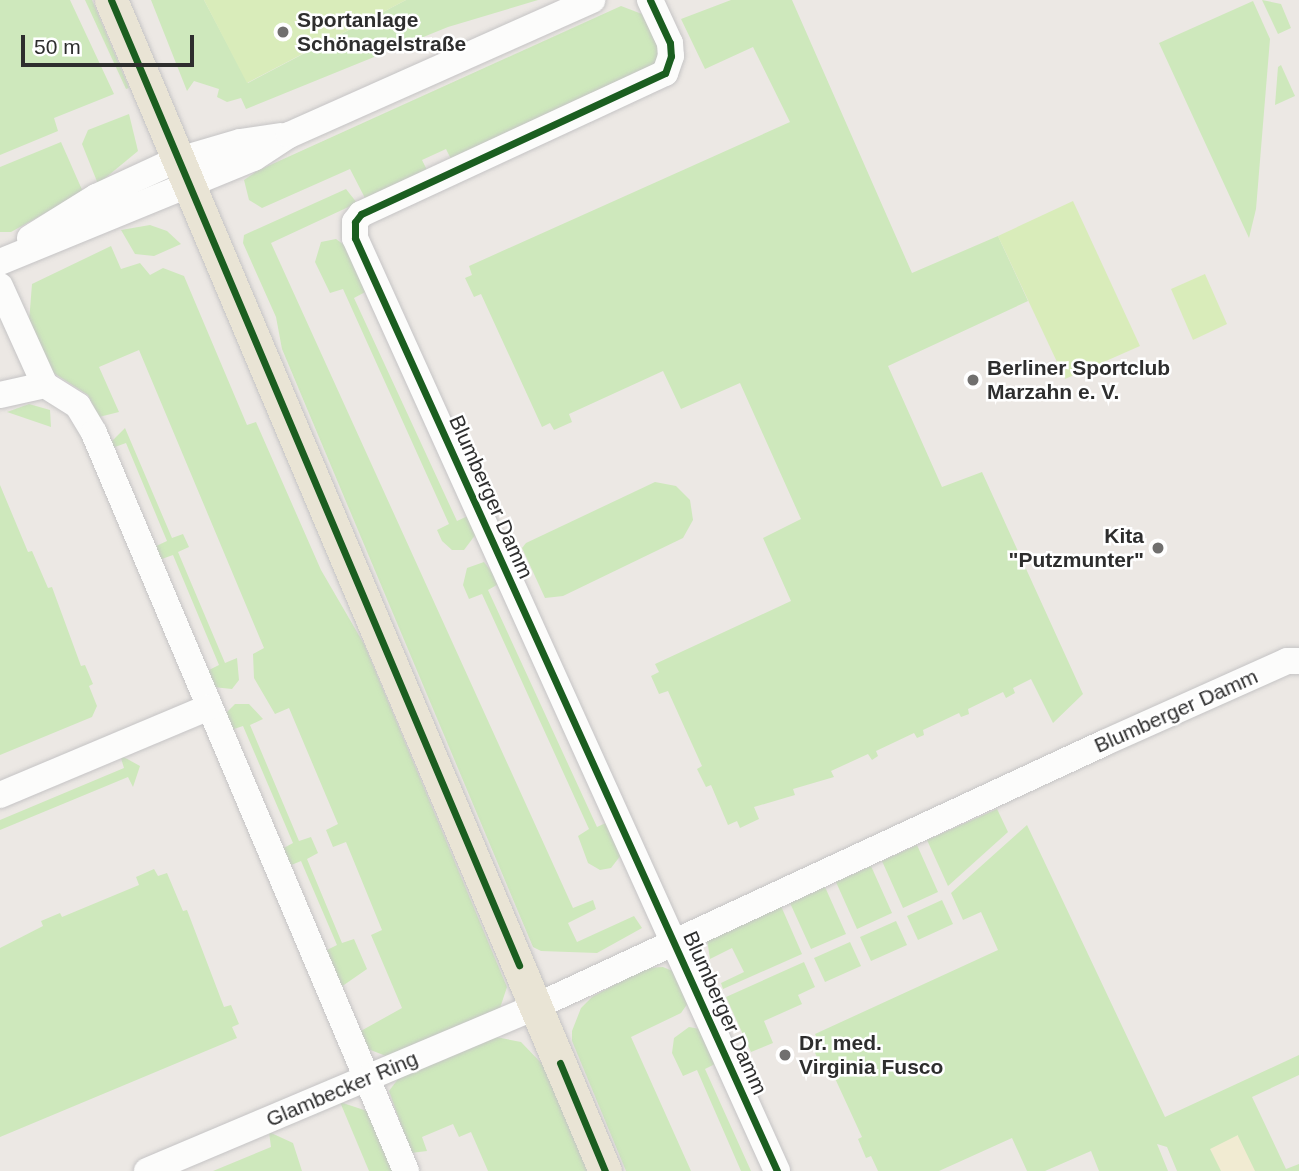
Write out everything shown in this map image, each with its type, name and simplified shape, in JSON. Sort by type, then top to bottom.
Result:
[{"type":"main road","points":[[111,0],[605,1171]]},
{"type":"street","points":[[0,260],[96,197],[183,173],[240,142],[289,135],[592,0]]},
{"type":"street","name":"Blumberger Damm","points":[[650,0],[670,43],[671,56],[664,73],[361,214],[355,222],[355,238],[777,1171]]},
{"type":"street","points":[[0,286],[45,385],[78,406],[88,419],[207,708],[406,1171]]},
{"type":"street","points":[[0,395],[45,385]]},
{"type":"street","name":"Blumberger Damm","points":[[537,1006],[673,941],[1287,661],[1299,661]]},
{"type":"street","points":[[0,795],[207,708]]},
{"type":"street","name":"Glambecker Ring","points":[[147,1171],[537,1006]]},
{"type":"green space","points":[[0,0],[70,0],[114,94],[54,118],[58,131],[0,155]]},
{"type":"green space","points":[[85,0],[92,0],[129,88],[126,89]]},
{"type":"green space","points":[[151,0],[204,0],[248,83],[406,0],[538,0],[448,27],[246,109],[241,98],[227,102],[217,97],[219,89],[194,81],[187,91]]},
{"type":"green space","name":"Sportanlage Schönagelstraße","points":[[204,0],[406,0],[247,83]]},
{"type":"green space","points":[[731,0],[792,0],[912,273],[998,236],[1028,301],[888,366],[942,487],[982,472],[1083,694],[1053,723],[1031,679],[1013,688],[1015,693],[1006,698],[1003,692],[968,709],[969,714],[961,717],[959,713],[923,730],[924,735],[917,738],[914,733],[876,751],[878,756],[872,760],[868,754],[831,771],[834,777],[793,789],[795,795],[754,807],[759,819],[740,828],[737,821],[728,825],[711,785],[706,787],[697,769],[702,766],[668,691],[659,694],[651,676],[659,672],[655,664],[791,601],[763,538],[801,519],[740,383],[681,409],[663,371],[569,414],[572,422],[554,430],[550,423],[542,427],[481,294],[474,297],[465,278],[472,275],[469,266],[790,122],[753,47],[705,69],[681,19]]},
{"type":"green space","points":[[1262,0],[1281,4],[1291,28],[1278,34]]},
{"type":"green space","points":[[1253,1],[1270,39],[1256,209],[1249,238],[1159,43]]},
{"type":"green space","points":[[621,6],[642,14],[660,51],[653,69],[452,161],[446,149],[422,160],[428,172],[366,200],[350,169],[262,208],[249,200],[244,180],[257,171]]},
{"type":"green space","points":[[1281,65],[1295,96],[1275,105],[1278,67]]},
{"type":"green space","points":[[129,114],[138,151],[98,184],[82,144],[88,130]]},
{"type":"green space","points":[[61,142],[83,192],[11,232],[0,232],[0,167]]},
{"type":"green space","points":[[346,189],[357,203],[271,243],[573,908],[593,900],[596,909],[568,923],[577,942],[634,916],[642,928],[597,953],[541,951],[533,947],[282,349],[276,317],[243,243],[244,235]]},
{"type":"green space","points":[[1073,201],[1140,346],[1065,379],[998,236]]},
{"type":"green space","points":[[150,225],[167,231],[181,244],[154,256],[135,254],[121,230]]},
{"type":"green space","points":[[336,239],[347,247],[367,291],[354,298],[457,521],[470,515],[476,534],[464,550],[452,550],[442,541],[437,530],[449,524],[343,289],[330,293],[315,262],[321,242]]},
{"type":"green space","points":[[111,246],[121,269],[140,263],[150,275],[163,268],[184,276],[247,425],[256,422],[321,570],[364,644],[507,987],[500,1008],[386,1056],[368,1049],[359,1032],[402,1008],[371,935],[382,930],[346,842],[333,847],[326,830],[338,824],[289,708],[275,714],[254,678],[253,654],[264,648],[139,350],[99,367],[119,412],[99,417],[88,395],[52,372],[29,322],[32,284]]},
{"type":"green space","points":[[1205,274],[1227,324],[1193,340],[1171,289]]},
{"type":"green space","points":[[29,404],[50,410],[51,427],[7,412]]},
{"type":"green space","points":[[125,428],[172,538],[183,534],[189,547],[178,552],[225,663],[237,658],[239,680],[232,689],[213,687],[207,671],[219,665],[173,555],[159,560],[154,547],[167,541],[126,443],[112,448],[110,443]]},
{"type":"green space","points":[[655,482],[676,486],[690,500],[693,520],[683,538],[563,596],[545,598],[522,548],[526,543]]},
{"type":"green space","points":[[0,485],[28,552],[32,551],[48,588],[52,587],[81,666],[85,665],[93,684],[89,686],[97,706],[92,717],[0,755]]},
{"type":"green space","points":[[484,562],[500,583],[488,590],[597,827],[610,821],[621,855],[611,868],[600,870],[588,863],[578,836],[589,829],[482,594],[469,599],[463,585],[467,568]]},
{"type":"green space","points":[[235,704],[249,704],[263,719],[250,725],[299,841],[311,837],[318,853],[307,859],[342,943],[354,939],[367,969],[341,987],[325,951],[337,945],[301,861],[289,866],[282,849],[293,843],[243,726],[231,730],[225,714]]},
{"type":"green space","points":[[120,755],[140,766],[133,787],[128,777],[0,830],[0,820],[124,768]]},
{"type":"green space","points":[[997,809],[1008,832],[948,886],[927,840]]},
{"type":"green space","points":[[1027,825],[1165,1117],[1299,1055],[1299,1075],[1252,1097],[1286,1169],[1299,1164],[1299,1171],[1177,1171],[1167,1147],[1157,1144],[1168,1171],[1099,1171],[1091,1151],[1045,1171],[1027,1171],[1012,1138],[939,1171],[878,1171],[871,1156],[866,1158],[858,1139],[862,1137],[827,1061],[820,1064],[812,1046],[819,1043],[815,1034],[998,950],[981,912],[963,920],[951,893]]},
{"type":"green space","points":[[917,845],[938,892],[903,908],[882,861]]},
{"type":"green space","points":[[871,866],[892,913],[857,929],[836,882]]},
{"type":"green space","points":[[154,869],[158,876],[167,873],[183,911],[187,910],[224,1007],[231,1005],[239,1024],[232,1027],[237,1038],[0,1137],[0,948],[43,926],[41,921],[60,913],[62,917],[139,885],[136,877]]},
{"type":"green space","points":[[825,887],[846,934],[811,949],[790,903]]},
{"type":"green space","points":[[942,900],[953,924],[918,940],[907,916]]},
{"type":"green space","points":[[781,906],[802,954],[723,989],[721,983],[744,972],[732,948],[710,959],[707,939]]},
{"type":"green space","points":[[896,921],[907,945],[871,961],[860,937]]},
{"type":"green space","points":[[850,942],[861,966],[825,982],[814,958]]},
{"type":"green space","points":[[804,962],[815,987],[798,995],[802,1004],[764,1021],[773,1043],[751,1052],[726,997]]},
{"type":"green space","points":[[663,967],[675,972],[688,1003],[681,1013],[631,1037],[691,1171],[626,1171],[572,1041],[572,1031],[581,1008],[592,997],[646,968]]},
{"type":"green space","points":[[689,1027],[700,1029],[719,1062],[705,1069],[751,1171],[741,1171],[697,1070],[683,1076],[672,1053],[674,1038]]},
{"type":"green space","points":[[491,1036],[521,1042],[546,1068],[589,1171],[488,1171],[471,1132],[459,1137],[453,1124],[422,1137],[427,1151],[411,1153],[389,1091],[401,1075]]},
{"type":"green space","points":[[340,1102],[367,1111],[396,1171],[369,1171]]},
{"type":"green space","points":[[269,1132],[293,1143],[302,1171],[213,1171],[271,1147]]},
{"type":"sand","points":[[1238,1135],[1255,1171],[1221,1171],[1210,1149]]},
{"type":"cycle path","points":[[111,0],[519,965]]},
{"type":"cycle path","points":[[650,0],[670,43],[671,56],[665,73],[361,214],[355,222],[355,238],[777,1171]]},
{"type":"cycle path","points":[[560,1063],[605,1171]]},
{"type":"place","name":"Sportanlage Schönagelstraße","points":[[283,32]]},
{"type":"place","name":"Berliner Sportclub Marzahn e. V.","points":[[973,380]]},
{"type":"place","name":"Kita \"Putzmunter\"","points":[[1158,548]]},
{"type":"place","name":"Dr. med. Virginia Fusco","points":[[785,1055]]}]
